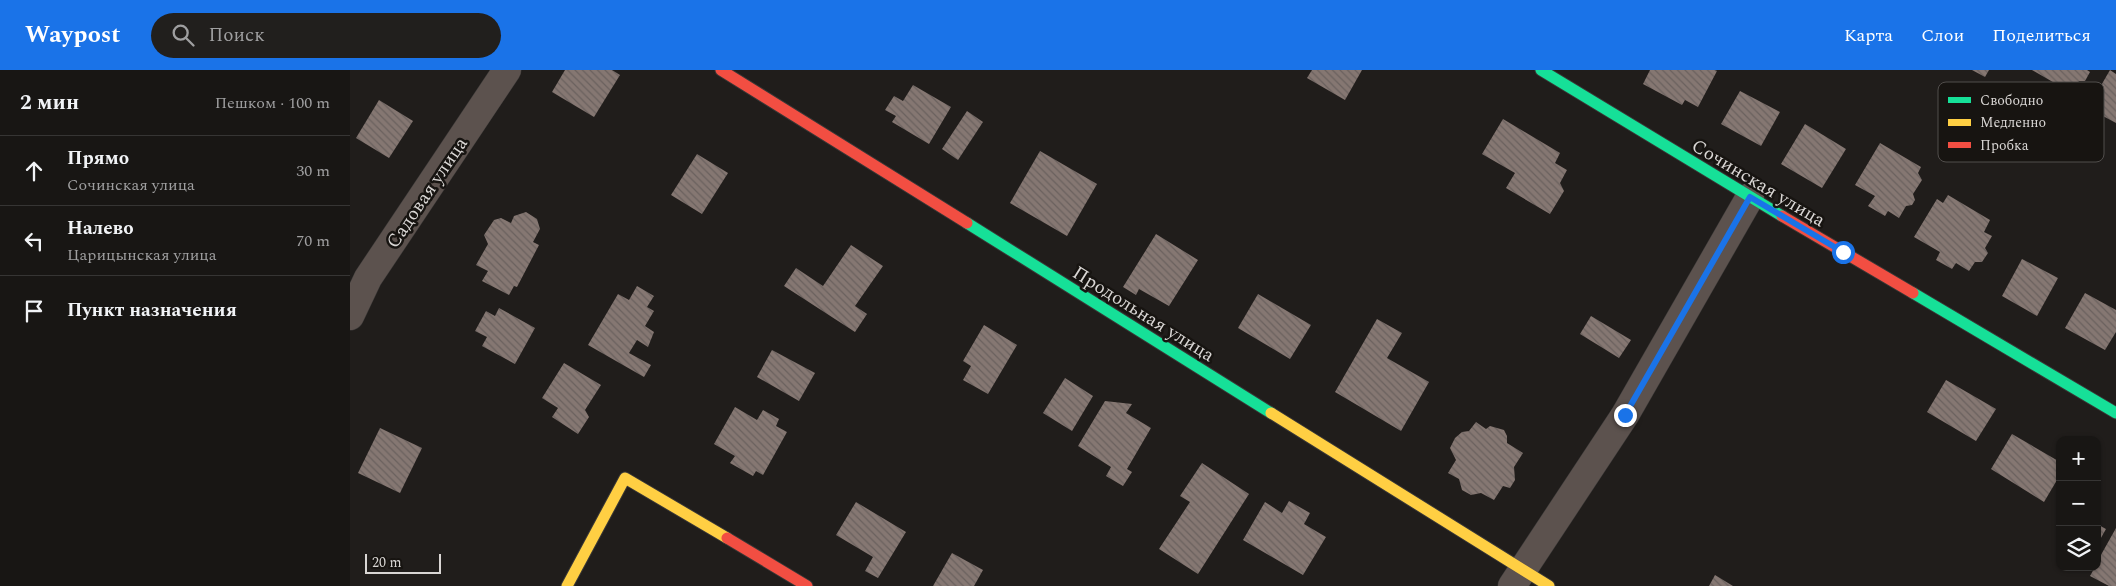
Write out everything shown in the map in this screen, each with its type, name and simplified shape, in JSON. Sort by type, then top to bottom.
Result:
[{"type":"street","name":"Садовая улица","points":[[350,316],[368,278],[507,70]]},
{"type":"street","name":"Продольная улица","points":[[721,70],[1517,578],[1549,586]]},
{"type":"street","name":"Сочинская улица","points":[[1557,74],[1750,197],[2116,413]]},
{"type":"street","points":[[1517,578],[1625,415],[1750,197]]},
{"type":"street","points":[[567,586],[625,478],[807,586]]},
{"type":"building","points":[[565,70],[612,70],[620,75],[594,117],[552,92]]},
{"type":"building","points":[[1312,70],[1362,70],[1345,100],[1307,78]]},
{"type":"building","points":[[1650,70],[1717,71],[1698,107],[1685,100],[1682,105],[1643,84]]},
{"type":"building","points":[[1972,70],[1989,70],[1985,77]]},
{"type":"building","points":[[2032,70],[2087,70],[2090,72],[2085,81],[2053,82]]},
{"type":"building","points":[[2110,70],[2116,74],[2116,123],[2104,117],[2103,82]]},
{"type":"building","points":[[913,85],[951,107],[929,144],[892,122],[896,116],[885,110],[894,96],[903,101]]},
{"type":"building","points":[[1740,91],[1780,112],[1761,146],[1721,124]]},
{"type":"building","points":[[379,100],[413,121],[389,158],[356,138]]},
{"type":"building","points":[[967,111],[983,122],[958,160],[942,149]]},
{"type":"building","points":[[1503,119],[1560,153],[1555,163],[1567,170],[1560,183],[1564,191],[1550,214],[1506,188],[1515,173],[1482,154]]},
{"type":"building","points":[[1805,124],[1846,149],[1822,188],[1781,164]]},
{"type":"building","points":[[1880,143],[1921,167],[1918,173],[1922,180],[1913,194],[1915,200],[1912,205],[1906,206],[1899,218],[1888,211],[1885,216],[1868,206],[1875,196],[1855,185]]},
{"type":"building","points":[[1040,151],[1097,184],[1067,236],[1010,203]]},
{"type":"building","points":[[697,154],[728,173],[702,214],[671,195]]},
{"type":"building","points":[[1948,195],[1990,220],[1984,232],[1992,236],[1985,248],[1988,253],[1982,262],[1975,262],[1969,271],[1956,263],[1952,269],[1936,260],[1940,252],[1914,237],[1937,199],[1943,203]]},
{"type":"building","points":[[526,212],[537,219],[540,229],[533,242],[539,245],[517,287],[514,286],[509,295],[482,281],[488,271],[476,265],[488,244],[484,235],[494,220],[501,218],[511,223],[514,216]]},
{"type":"building","points":[[1156,234],[1198,260],[1169,306],[1139,289],[1136,295],[1123,287]]},
{"type":"building","points":[[851,245],[883,266],[855,306],[867,314],[855,332],[784,286],[796,268],[823,286]]},
{"type":"building","points":[[2022,259],[2058,278],[2037,316],[2002,296]]},
{"type":"building","points":[[637,286],[654,296],[647,307],[654,311],[645,326],[654,332],[648,347],[637,340],[629,353],[651,365],[644,377],[588,345],[618,294],[629,300]]},
{"type":"building","points":[[2085,293],[2116,310],[2116,332],[2105,350],[2065,328]]},
{"type":"building","points":[[1258,294],[1311,325],[1290,359],[1238,328]]},
{"type":"building","points":[[499,308],[535,328],[515,364],[482,346],[487,337],[475,331],[486,311],[495,316]]},
{"type":"building","points":[[1591,316],[1631,340],[1619,358],[1580,334]]},
{"type":"building","points":[[1377,319],[1402,333],[1387,358],[1429,382],[1401,431],[1335,392]]},
{"type":"building","points":[[984,325],[1017,345],[988,394],[963,380],[971,366],[963,361]]},
{"type":"building","points":[[772,350],[815,373],[799,401],[757,377]]},
{"type":"building","points":[[564,363],[601,385],[585,410],[589,417],[578,434],[552,417],[558,408],[542,398]]},
{"type":"building","points":[[1065,378],[1093,396],[1072,431],[1043,413]]},
{"type":"building","points":[[1946,380],[1996,409],[1976,441],[1927,412]]},
{"type":"building","points":[[1105,401],[1132,404],[1126,413],[1151,428],[1127,469],[1132,472],[1123,486],[1106,476],[1111,467],[1078,446]]},
{"type":"building","points":[[735,407],[757,420],[763,410],[779,419],[776,426],[787,432],[763,475],[756,471],[753,476],[730,463],[735,456],[714,444]]},
{"type":"building","points":[[1476,422],[1486,429],[1490,426],[1504,430],[1507,436],[1507,443],[1523,453],[1514,467],[1515,480],[1510,488],[1503,486],[1494,500],[1481,493],[1471,495],[1462,490],[1459,479],[1448,473],[1456,460],[1450,448],[1455,438],[1462,432],[1469,431]]},
{"type":"building","points":[[380,428],[422,448],[400,493],[358,473]]},
{"type":"building","points":[[2012,434],[2056,460],[2056,482],[2044,502],[1991,469]]},
{"type":"building","points":[[1202,463],[1249,494],[1198,574],[1159,549],[1190,502],[1180,496]]},
{"type":"building","points":[[1289,501],[1310,513],[1304,524],[1326,537],[1303,575],[1243,540],[1265,502],[1282,513]]},
{"type":"building","points":[[856,502],[906,532],[878,578],[865,571],[873,557],[836,535]]},
{"type":"building","points":[[2101,526],[2106,529],[2101,538]]},
{"type":"building","points":[[2116,528],[2116,586],[2109,586],[2090,576],[2093,571],[2101,571],[2101,555]]},
{"type":"building","points":[[952,553],[983,570],[974,586],[933,586]]},
{"type":"building","points":[[1715,575],[1733,586],[1709,586]]},
{"type":"traffic: fast","points":[[1541,70],[1782,216]]},
{"type":"traffic: fast","points":[[967,223],[1271,413]]},
{"type":"traffic: fast","points":[[1913,293],[2116,413]]},
{"type":"traffic: slow","points":[[1271,413],[1549,586]]},
{"type":"traffic: slow","points":[[567,586],[625,478],[727,538]]},
{"type":"traffic: jam","points":[[721,70],[967,223]]},
{"type":"traffic: jam","points":[[1782,216],[1913,293]]},
{"type":"traffic: jam","points":[[727,538],[807,586]]},
{"type":"route","points":[[1625,415],[1750,197],[1843,252]]}]
